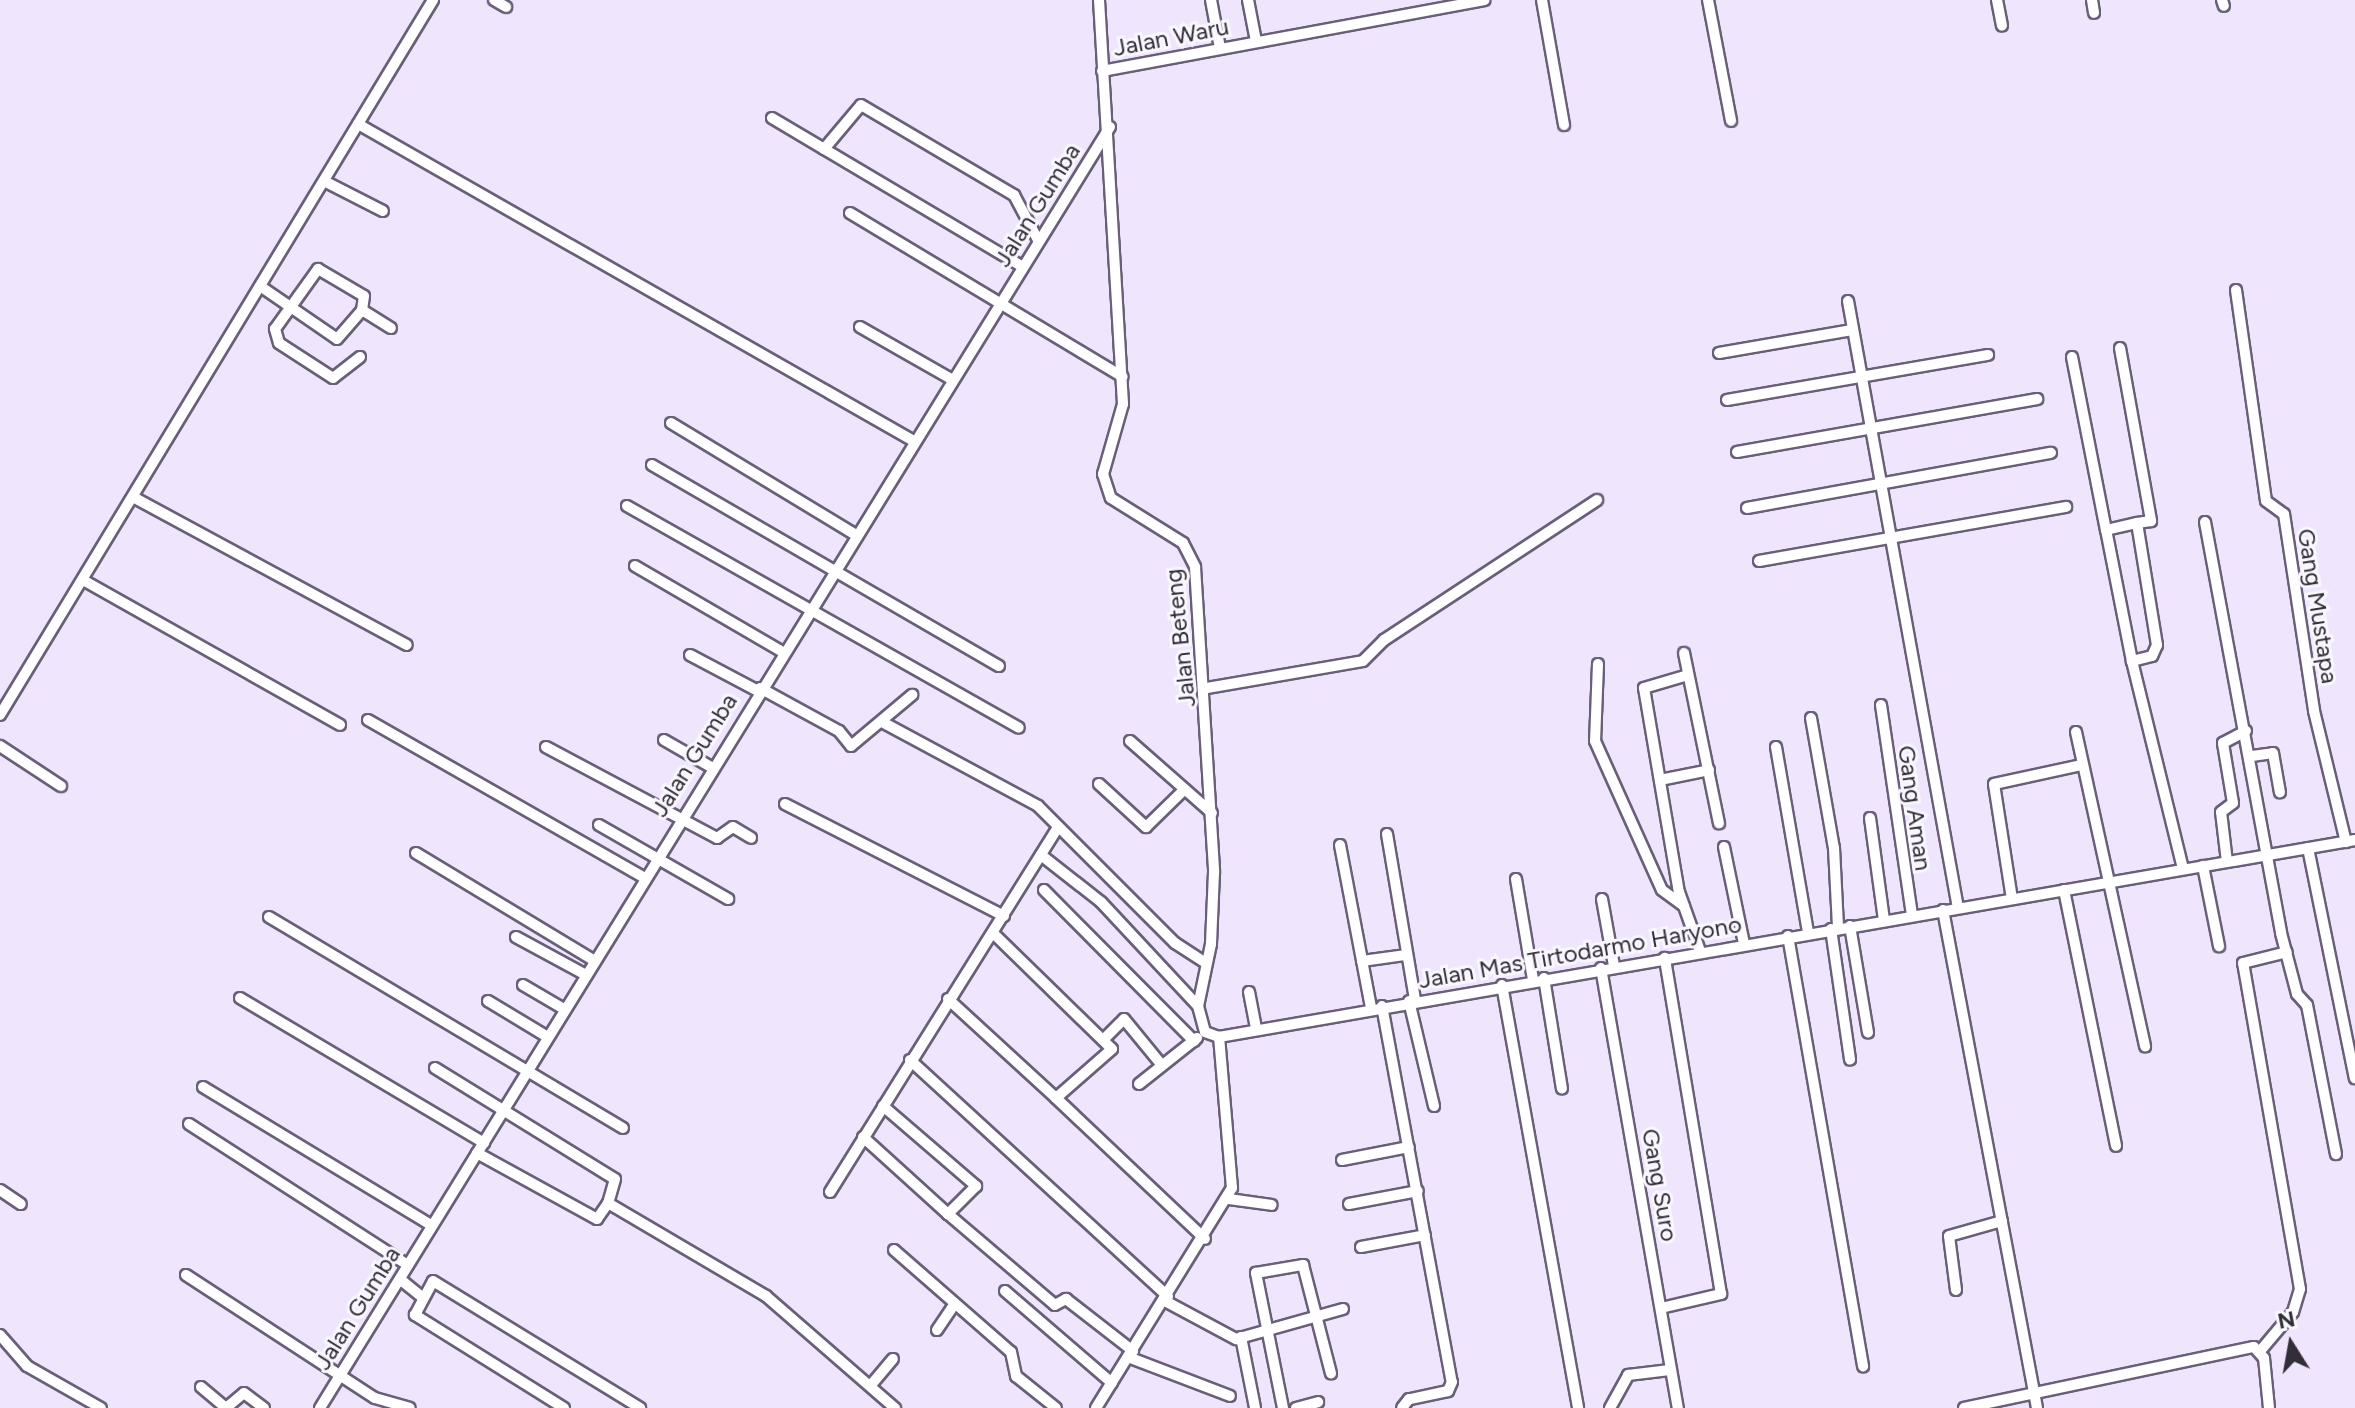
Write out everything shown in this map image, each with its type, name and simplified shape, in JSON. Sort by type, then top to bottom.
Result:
[{"type":"street","points":[[0,715],[433,0]]},
{"type":"street","points":[[494,0],[506,7]]},
{"type":"street","name":"Jalan Beteng","points":[[1099,0],[1102,71],[1110,127],[1123,377],[1121,432],[1103,474],[1105,488],[1192,554],[1207,688],[1212,813],[1206,963],[1198,1006],[1205,1032]]},
{"type":"street","points":[[1211,0],[1220,48]]},
{"type":"street","points":[[1248,0],[1256,41]]},
{"type":"street","name":"Jalan Waru","points":[[1102,71],[1484,0]]},
{"type":"street","points":[[1542,0],[1564,125]]},
{"type":"street","points":[[1708,0],[1731,121]]},
{"type":"street","points":[[1997,0],[2002,26]]},
{"type":"street","points":[[2092,0],[2094,13]]},
{"type":"street","points":[[824,149],[861,105],[1014,195],[1038,240]]},
{"type":"street","points":[[772,118],[1021,266]]},
{"type":"street","points":[[358,124],[912,440]]},
{"type":"street","name":"Jalan Gumba","points":[[320,1408],[484,1143],[525,1065],[595,961],[678,819],[912,440],[1110,127]]},
{"type":"street","points":[[324,181],[383,211]]},
{"type":"street","points":[[850,213],[997,306],[1123,377]]},
{"type":"street","points":[[260,286],[293,307],[337,339],[362,310],[364,296],[318,269],[293,307],[275,329],[279,343],[333,378],[360,357]]},
{"type":"street","name":"Gang Mustapa","points":[[2236,290],[2266,501],[2284,514],[2314,711],[2350,841]]},
{"type":"street","points":[[1848,301],[1958,908]]},
{"type":"street","points":[[362,310],[391,328]]},
{"type":"street","points":[[860,327],[951,379]]},
{"type":"street","points":[[1719,353],[1852,330]]},
{"type":"street","points":[[2106,530],[2151,521],[2120,348]]},
{"type":"street","points":[[1727,400],[1988,355]]},
{"type":"street","points":[[2072,357],[2132,661],[2183,869]]},
{"type":"street","points":[[1737,452],[2037,399]]},
{"type":"street","points":[[671,423],[856,535]]},
{"type":"street","points":[[1747,508],[2051,453]]},
{"type":"street","points":[[652,465],[832,573],[999,666]]},
{"type":"street","points":[[133,497],[407,645]]},
{"type":"street","points":[[1207,688],[1363,661],[1384,640],[1597,500]]},
{"type":"street","points":[[627,506],[1019,728]]},
{"type":"street","points":[[1759,561],[2066,507]]},
{"type":"street","points":[[2205,522],[2287,952],[2307,1005],[2336,1154]]},
{"type":"street","points":[[2132,661],[2152,656],[2157,645],[2137,523]]},
{"type":"street","points":[[635,566],[783,652]]},
{"type":"street","points":[[83,580],[340,725]]},
{"type":"street","points":[[1684,653],[1719,823]]},
{"type":"street","points":[[690,655],[759,689],[851,746],[884,723],[912,695]]},
{"type":"street","points":[[1598,664],[1595,741],[1662,890],[1684,906]]},
{"type":"street","points":[[1688,675],[1643,685],[1684,906],[1700,951]]},
{"type":"street","name":"Gang Aman","points":[[1881,705],[1912,915]]},
{"type":"street","points":[[1811,718],[1834,848],[1834,929],[1850,1060]]},
{"type":"street","points":[[368,720],[643,877]]},
{"type":"street","points":[[884,723],[1038,806],[1175,943],[1206,963]]},
{"type":"street","points":[[2227,862],[2221,812],[2233,803],[2223,743],[2246,731]]},
{"type":"street","points":[[2076,732],[2145,1047]]},
{"type":"street","points":[[664,740],[711,767]]},
{"type":"street","points":[[1130,741],[1212,813]]},
{"type":"street","points":[[0,746],[61,786]]},
{"type":"street","points":[[546,747],[717,838],[733,827],[751,838]]},
{"type":"street","points":[[1776,747],[1808,933]]},
{"type":"street","points":[[2252,756],[2273,753],[2280,792]]},
{"type":"street","points":[[2012,899],[1994,784],[2082,765]]},
{"type":"street","points":[[1660,780],[1709,770]]},
{"type":"street","points":[[1099,784],[1146,827],[1185,789]]},
{"type":"street","points":[[785,804],[1004,916]]},
{"type":"street","points":[[1870,818],[1884,920]]},
{"type":"street","points":[[599,825],[728,899]]},
{"type":"street","points":[[830,1192],[1058,827]]},
{"type":"street","points":[[1387,834],[1412,1001],[1434,1106]]},
{"type":"street","name":"Jalan Mas Tirtodarmo Haryono","points":[[1219,1037],[1256,1027],[2350,841]]},
{"type":"street","points":[[1340,845],[1362,961],[1409,1147],[1452,1386],[1406,1400],[1402,1408]]},
{"type":"street","points":[[1724,847],[1744,944]]},
{"type":"street","points":[[2308,848],[2355,1078]]},
{"type":"street","points":[[416,853],[595,961]]},
{"type":"street","points":[[1041,855],[1101,902],[1198,1006]]},
{"type":"street","points":[[2203,866],[2219,946]]},
{"type":"street","points":[[1516,879],[1562,1089]]},
{"type":"street","points":[[1044,890],[1194,1041]]},
{"type":"street","points":[[2064,890],[2116,1146]]},
{"type":"street","points":[[1602,899],[1614,966]]},
{"type":"street","points":[[1943,910],[2037,1408]]},
{"type":"street","points":[[269,917],[525,1065],[623,1128]]},
{"type":"street","points":[[1850,926],[1868,1032]]},
{"type":"street","points":[[993,933],[1112,1049],[1056,1098]]},
{"type":"street","points":[[1788,936],[1863,1367]]},
{"type":"street","points":[[516,937],[586,975]]},
{"type":"street","points":[[1964,1408],[2261,1350],[2293,1312],[2300,1289],[2243,963],[2287,952]]},
{"type":"street","points":[[1362,961],[1405,955]]},
{"type":"street","points":[[1661,1308],[1721,1294],[1665,958]]},
{"type":"street","name":"Gang Suro","points":[[1601,968],[1678,1408]]},
{"type":"street","points":[[523,985],[564,1009]]},
{"type":"street","points":[[1502,985],[1578,1408]]},
{"type":"street","points":[[1249,992],[1256,1027]]},
{"type":"street","points":[[240,998],[484,1143]]},
{"type":"street","points":[[948,999],[1205,1239]]},
{"type":"street","points":[[488,1001],[546,1036]]},
{"type":"street","points":[[1104,1039],[1124,1019],[1161,1064]]},
{"type":"street","points":[[1101,1407],[1112,1383],[1229,1199],[1235,1167],[1219,1037],[1205,1032],[1139,1084]]},
{"type":"street","points":[[910,1060],[1166,1299],[1212,1332],[1241,1337],[1268,1327],[1343,1309]]},
{"type":"street","points":[[435,1068],[503,1106],[615,1179],[608,1203],[597,1219],[477,1153]]},
{"type":"street","points":[[203,1087],[431,1225]]},
{"type":"street","points":[[883,1106],[976,1186],[948,1214]]},
{"type":"street","points":[[189,1124],[408,1265]]},
{"type":"street","points":[[863,1137],[1055,1305],[1066,1299],[1130,1354],[1230,1396]]},
{"type":"street","points":[[1342,1160],[1409,1147]]},
{"type":"street","points":[[0,1190],[21,1204]]},
{"type":"street","points":[[1349,1204],[1418,1191]]},
{"type":"street","points":[[1229,1199],[1272,1205]]},
{"type":"street","points":[[608,1203],[766,1296],[895,1408]]},
{"type":"street","points":[[1956,1290],[1949,1236],[2002,1221]]},
{"type":"street","points":[[1361,1247],[1425,1235]]},
{"type":"street","points":[[894,1250],[1011,1352],[1016,1376],[1056,1408]]},
{"type":"street","points":[[1283,1408],[1259,1273],[1303,1265],[1331,1373]]},
{"type":"street","points":[[186,1275],[375,1398],[410,1408]]},
{"type":"street","points":[[401,1280],[421,1296]]},
{"type":"street","points":[[564,1408],[415,1315],[421,1296],[437,1281],[640,1408]]},
{"type":"street","points":[[1005,1291],[1112,1383]]},
{"type":"street","points":[[937,1330],[955,1303]]},
{"type":"street","points":[[0,1335],[8,1347],[101,1408]]},
{"type":"street","points":[[1241,1337],[1255,1408]]},
{"type":"street","points":[[0,1360],[8,1347]]},
{"type":"street","points":[[2261,1350],[2269,1408]]},
{"type":"street","points":[[871,1385],[893,1359]]},
{"type":"street","points":[[1610,1408],[1628,1375],[1670,1370]]},
{"type":"street","points":[[201,1387],[226,1408],[244,1393],[264,1408]]},
{"type":"street","points":[[1296,1408],[1318,1402]]}]
